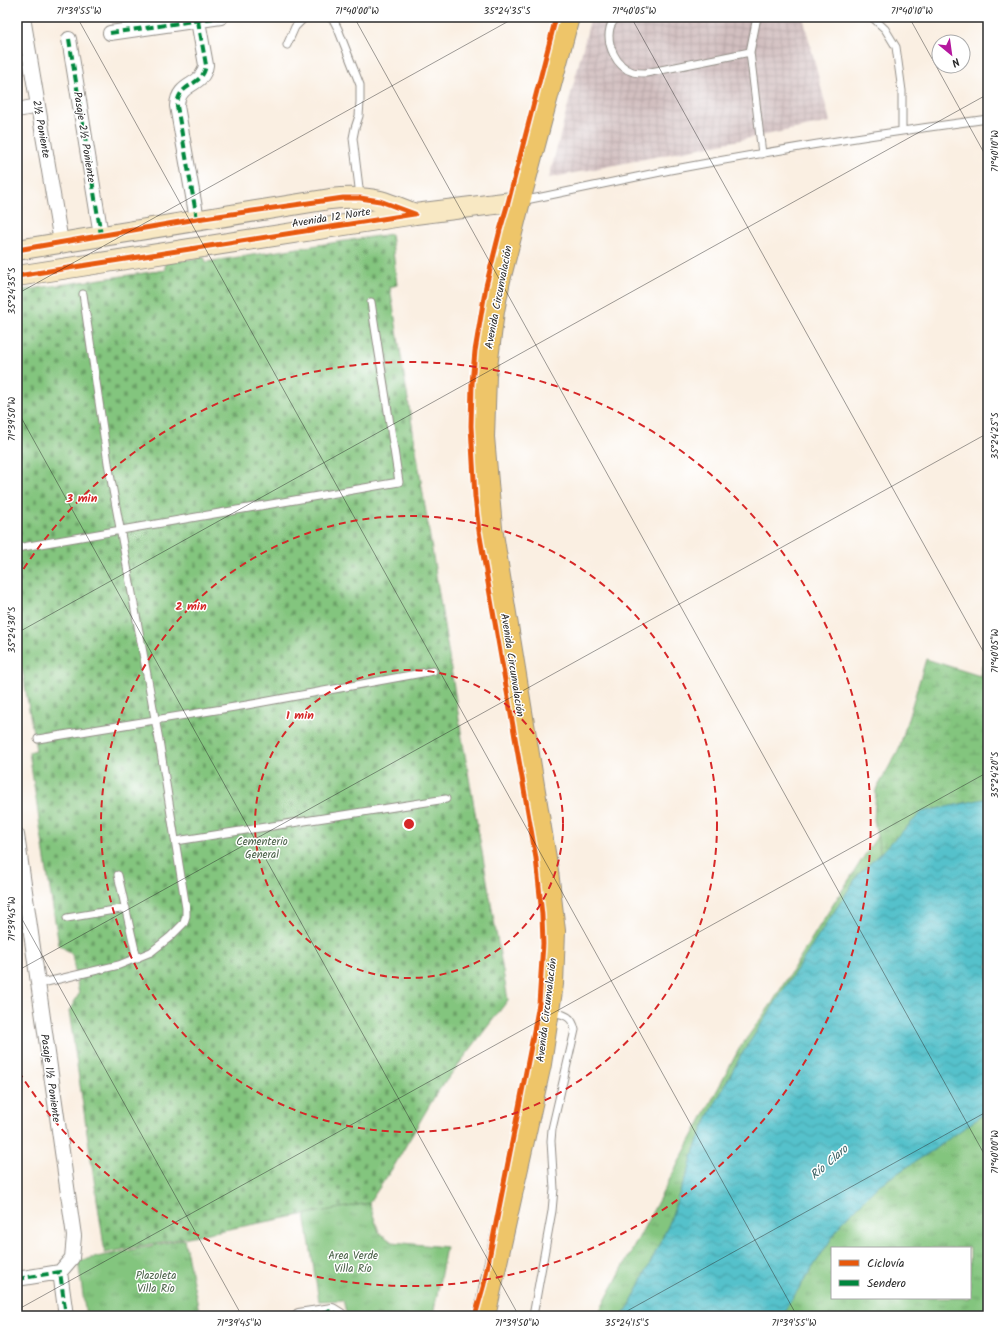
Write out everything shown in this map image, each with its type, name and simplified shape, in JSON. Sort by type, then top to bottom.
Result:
[{"type":"main road","name":"Avenida Circunvalación","points":[[484,1316],[540,1064],[554,957],[552,907],[548,871],[491,528],[483,437],[485,375],[493,312],[499,280],[568,17]]},
{"type":"main road","name":"Avenida 12 Norte","points":[[17,250],[196,219],[330,199],[360,198],[380,201],[415,214]]},
{"type":"main road","name":"Avenida 12 Norte","points":[[17,276],[415,214],[519,201]]},
{"type":"main road","points":[[245,212],[249,240]]},
{"type":"street","name":"2½ Poniente","points":[[23,17],[61,242]]},
{"type":"street","points":[[110,33],[221,17]]},
{"type":"street","points":[[196,219],[177,106],[181,92],[201,78],[205,70],[206,65],[198,20]]},
{"type":"street","name":"Pasaje 2½ Poniente","points":[[69,39],[100,235]]},
{"type":"street","points":[[17,110],[38,106]]},
{"type":"street","name":"Pasaje 1½ Poniente","points":[[17,835],[74,1236],[72,1258],[60,1272]]},
{"type":"street","points":[[17,1279],[60,1272],[66,1316]]},
{"type":"street","points":[[298,1316],[328,1311],[335,1312],[339,1315]]},
{"type":"lane","points":[[287,45],[295,27],[305,17]]},
{"type":"lane","points":[[329,17],[334,21],[338,29],[360,85],[359,116],[353,138],[360,198]]},
{"type":"lane","points":[[617,17],[610,26],[609,37],[612,50],[618,62],[632,72],[646,73],[750,52]]},
{"type":"lane","points":[[757,17],[750,52],[762,154]]},
{"type":"lane","points":[[872,17],[885,29],[896,47],[902,91],[902,131]]},
{"type":"lane","points":[[519,201],[672,170],[762,154],[902,131],[988,119]]},
{"type":"lane","points":[[38,984],[120,965],[137,959],[152,952],[170,937],[184,923],[186,916],[176,841],[156,720],[108,463],[82,294]]},
{"type":"lane","points":[[17,548],[399,482],[371,302]]},
{"type":"lane","points":[[38,739],[156,720],[433,671]]},
{"type":"lane","points":[[176,841],[446,798]]},
{"type":"lane","points":[[118,875],[137,959]]},
{"type":"lane","points":[[67,918],[126,908]]},
{"type":"lane","points":[[534,1316],[552,1211],[554,1190],[551,1141],[552,1129],[575,1030],[574,1024],[570,1018],[564,1014],[548,1010]]},
{"type":"shaded area","points":[[591,17],[803,17],[830,122],[549,178]]},
{"type":"green space","name":"Cementerio General","points":[[391,234],[397,285],[390,287],[462,738],[508,1000],[436,1094],[394,1166],[369,1203],[105,1253],[69,1011],[79,994],[72,954],[59,945],[29,752],[36,750],[17,639],[17,291],[165,270],[165,263],[204,257],[206,262]]},
{"type":"green space","points":[[988,636],[988,814],[884,872],[874,820],[876,790],[899,749],[926,659],[980,676]]},
{"type":"green space","points":[[988,663],[988,1316],[597,1316],[739,1049],[772,1003],[820,925]]},
{"type":"green space","name":"Area Verde Villa Río","points":[[369,1203],[379,1232],[392,1242],[446,1247],[433,1316],[347,1316],[343,1300],[319,1301],[305,1214]]},
{"type":"green space","name":"Plazoleta Villa Río","points":[[184,1239],[200,1316],[86,1316],[78,1261]]},
{"type":"water","name":"Río Claro","points":[[988,798],[988,1111],[929,1153],[879,1185],[843,1221],[781,1316],[622,1316],[630,1305],[669,1224],[689,1169],[694,1150],[709,1115],[740,1057],[858,875],[922,812]]},
{"type":"marked path","points":[[110,33],[221,17]]},
{"type":"marked path","points":[[197,219],[177,106],[178,98],[182,92],[200,78],[206,65],[198,21]]},
{"type":"marked path","points":[[69,39],[101,235]]},
{"type":"marked path","points":[[17,1279],[60,1272],[66,1316]]},
{"type":"marked path","points":[[299,1316],[332,1311],[340,1316]]},
{"type":"cycle path","points":[[475,1316],[484,1284],[539,1004],[543,944],[542,915],[536,858],[479,531],[475,497],[471,426],[472,384],[475,351],[486,286],[556,17]]},
{"type":"cycle path","points":[[17,250],[197,219],[343,198],[360,198],[380,201],[415,214]]},
{"type":"cycle path","points":[[17,276],[414,214]]}]
